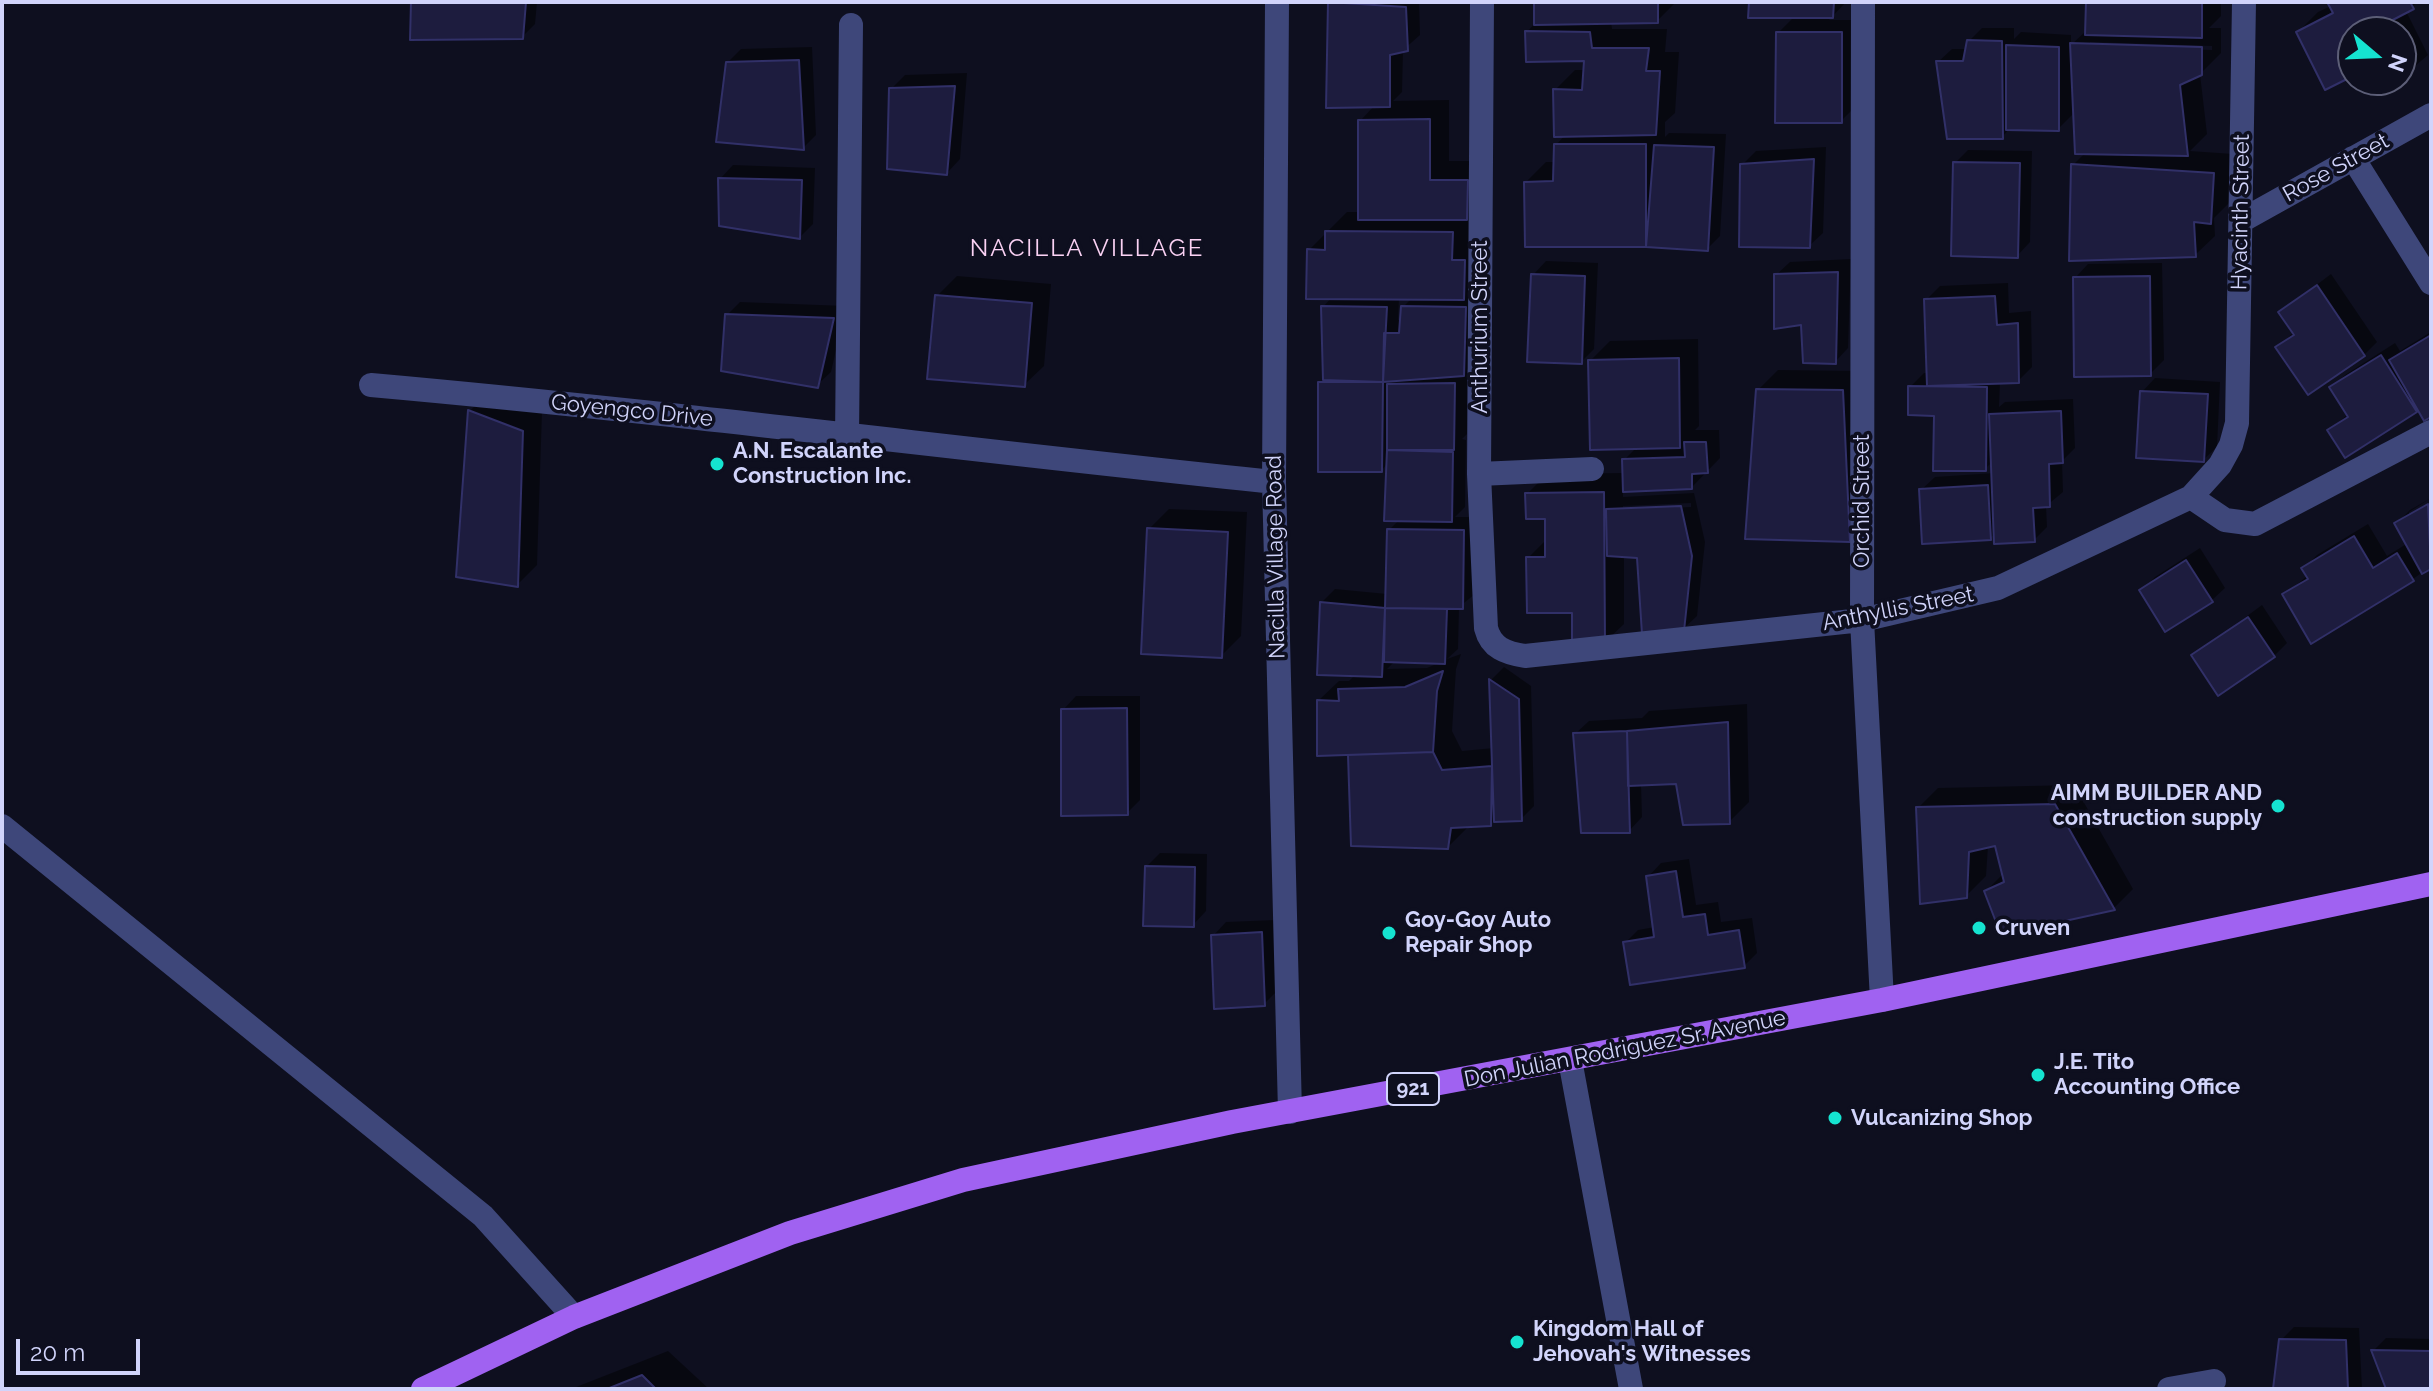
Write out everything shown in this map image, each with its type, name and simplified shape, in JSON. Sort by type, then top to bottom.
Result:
[{"type":"main road","name":"Don Julian Rodriguez Sr. Avenue","points":[[423,1389],[574,1317],[790,1233],[963,1180],[1290,1112],[1882,1000],[2431,884]]},
{"type":"street","name":"Nacilla Village Road","points":[[1277,2],[1274,482],[1290,1112]]},
{"type":"street","name":"Anthurium Street","points":[[1482,2],[1479,474],[1486,628],[1489,639],[1498,648]]},
{"type":"street","name":"Orchid Street","points":[[1863,2],[1862,620],[1882,1000]]},
{"type":"street","name":"Hyacinth Street","points":[[2237,423],[2244,2]]},
{"type":"street","points":[[847,438],[851,25]]},
{"type":"street","name":"Rose Street","points":[[2241,221],[2431,115]]},
{"type":"street","points":[[2353,158],[2431,283]]},
{"type":"street","name":"Goyengco Drive","points":[[371,385],[636,409],[847,438],[1274,482]]},
{"type":"street","name":"Anthyllis Street","points":[[1498,648],[1525,656],[1862,620],[1998,588],[2191,497],[2220,465],[2231,445],[2237,423]]},
{"type":"street","points":[[2191,497],[2225,520],[2255,524],[2431,432]]},
{"type":"street","points":[[1479,474],[1592,469]]},
{"type":"street","points":[[2,826],[483,1216],[574,1317]]},
{"type":"street","points":[[1570,1060],[1631,1389]]},
{"type":"street","points":[[2169,1389],[2214,1381]]},
{"type":"building","points":[[411,2],[526,2],[523,39],[410,40]]},
{"type":"building","points":[[1328,2],[1406,7],[1408,51],[1390,55],[1390,107],[1326,108]]},
{"type":"building","points":[[1534,2],[1658,2],[1658,23],[1534,25]]},
{"type":"building","points":[[1749,2],[1834,2],[1833,18],[1748,18]]},
{"type":"building","points":[[2086,2],[2202,2],[2202,38],[2085,35]]},
{"type":"building","points":[[2327,2],[2410,2],[2414,9],[2400,16],[2337,16],[2337,84],[2325,90],[2296,32],[2333,13]]},
{"type":"building","points":[[1525,31],[1590,32],[1592,48],[1649,48],[1646,71],[1660,71],[1656,135],[1554,137],[1553,89],[1582,90],[1584,61],[1526,62]]},
{"type":"building","points":[[1776,32],[1842,32],[1842,123],[1775,123]]},
{"type":"building","points":[[1967,40],[2002,41],[2003,139],[1947,139],[1936,61],[1963,61]]},
{"type":"building","points":[[2070,43],[2202,47],[2202,75],[2180,85],[2188,156],[2075,154]]},
{"type":"building","points":[[2006,45],[2059,47],[2059,131],[2006,130]]},
{"type":"building","points":[[799,60],[804,150],[716,142],[726,62]]},
{"type":"building","points":[[955,86],[947,175],[887,169],[889,88]]},
{"type":"building","points":[[1430,119],[1430,180],[1468,180],[1467,220],[1358,220],[1358,120]]},
{"type":"building","points":[[1554,144],[1646,144],[1646,247],[1525,247],[1524,182],[1553,181]]},
{"type":"building","points":[[1654,145],[1714,147],[1708,251],[1646,247]]},
{"type":"building","points":[[1814,159],[1810,248],[1739,247],[1740,164]]},
{"type":"building","points":[[1953,162],[2020,163],[2018,258],[1951,256]]},
{"type":"building","points":[[2071,164],[2214,173],[2211,224],[2194,222],[2196,257],[2069,261]]},
{"type":"building","points":[[718,178],[802,180],[800,239],[719,226]]},
{"type":"building","points":[[1325,231],[1453,232],[1452,260],[1465,260],[1464,300],[1306,299],[1307,249],[1325,250]]},
{"type":"building","points":[[1838,272],[1836,364],[1803,363],[1801,325],[1774,329],[1774,274]]},
{"type":"building","points":[[1531,274],[1585,276],[1582,364],[1527,362]]},
{"type":"building","points":[[2150,276],[2151,376],[2074,377],[2073,277]]},
{"type":"building","points":[[2317,285],[2365,356],[2308,395],[2275,347],[2294,335],[2278,312]]},
{"type":"building","points":[[935,295],[1032,303],[1025,387],[927,379]]},
{"type":"building","points":[[1995,296],[1997,325],[2018,323],[2019,383],[1927,386],[1924,299]]},
{"type":"building","points":[[1321,306],[1387,307],[1383,382],[1323,380]]},
{"type":"building","points":[[1401,306],[1466,307],[1464,376],[1383,382],[1384,333],[1399,333]]},
{"type":"building","points":[[725,314],[834,318],[818,388],[721,371]]},
{"type":"building","points":[[2431,335],[2431,417],[2424,421],[2389,360]]},
{"type":"building","points":[[2381,355],[2417,412],[2345,458],[2327,430],[2348,417],[2329,387]]},
{"type":"building","points":[[1679,358],[1680,448],[1590,450],[1588,360]]},
{"type":"building","points":[[1318,382],[1383,382],[1382,472],[1318,472]]},
{"type":"building","points":[[1455,383],[1454,450],[1387,450],[1387,384]]},
{"type":"building","points":[[1908,386],[1987,387],[1986,471],[1933,471],[1934,416],[1908,415]]},
{"type":"building","points":[[1756,389],[1843,390],[1850,542],[1745,539]]},
{"type":"building","points":[[2140,391],[2208,394],[2204,462],[2136,458]]},
{"type":"building","points":[[468,410],[523,431],[518,587],[456,577]]},
{"type":"building","points":[[2061,411],[2063,463],[2049,464],[2050,507],[2033,508],[2035,542],[1994,544],[1989,414]]},
{"type":"building","points":[[1684,442],[1706,442],[1708,473],[1692,474],[1692,489],[1623,492],[1622,459],[1685,457]]},
{"type":"building","points":[[1387,450],[1453,452],[1452,522],[1384,521]]},
{"type":"building","points":[[1988,485],[1991,540],[1922,544],[1919,489]]},
{"type":"building","points":[[1604,492],[1605,645],[1572,646],[1572,613],[1527,613],[1526,557],[1545,557],[1545,519],[1526,519],[1525,493]]},
{"type":"building","points":[[2428,504],[2431,569],[2422,574],[2394,523]]},
{"type":"building","points":[[1681,506],[1692,556],[1684,631],[1642,634],[1637,558],[1607,556],[1606,509]]},
{"type":"building","points":[[1147,528],[1228,532],[1222,658],[1141,654]]},
{"type":"building","points":[[1387,529],[1464,530],[1463,609],[1385,608]]},
{"type":"building","points":[[2354,536],[2373,568],[2397,553],[2414,581],[2311,644],[2282,594],[2308,579],[2301,568]]},
{"type":"building","points":[[2186,560],[2213,602],[2165,632],[2139,590]]},
{"type":"building","points":[[1320,602],[1385,608],[1382,677],[1317,675]]},
{"type":"building","points":[[1385,608],[1447,609],[1445,664],[1384,662]]},
{"type":"building","points":[[2248,617],[2275,657],[2218,696],[2191,655]]},
{"type":"building","points":[[1443,671],[1437,691],[1433,752],[1317,756],[1317,700],[1339,701],[1338,689],[1405,687]]},
{"type":"building","points":[[1489,679],[1519,699],[1522,821],[1494,822]]},
{"type":"building","points":[[1127,708],[1128,815],[1061,816],[1061,709]]},
{"type":"building","points":[[1728,722],[1730,824],[1683,825],[1676,784],[1628,786],[1627,731]]},
{"type":"building","points":[[1627,731],[1630,833],[1581,833],[1573,733]]},
{"type":"building","points":[[1433,752],[1442,770],[1492,766],[1491,826],[1451,828],[1448,849],[1351,846],[1348,755]]},
{"type":"building","points":[[2055,804],[2115,910],[2001,935],[1984,891],[2004,882],[1995,846],[1969,852],[1967,898],[1920,904],[1916,807]]},
{"type":"building","points":[[1145,866],[1195,867],[1194,927],[1143,926]]},
{"type":"building","points":[[1676,871],[1683,917],[1705,914],[1708,935],[1739,930],[1745,968],[1630,985],[1623,942],[1654,937],[1646,876]]},
{"type":"building","points":[[1262,932],[1265,1006],[1214,1009],[1211,935]]},
{"type":"building","points":[[2279,1339],[2346,1340],[2348,1389],[2273,1389]]},
{"type":"building","points":[[2371,1350],[2431,1351],[2431,1389],[2386,1389]]},
{"type":"building","points":[[642,1375],[656,1389],[607,1389]]},
{"type":"place","name":"A.N. Escalante Construction Inc.","points":[[717,464]]},
{"type":"place","name":"AIMM BUILDER AND construction supply","points":[[2278,806]]},
{"type":"place","name":"Cruven","points":[[1979,928]]},
{"type":"place","name":"Goy-Goy Auto Repair Shop","points":[[1389,933]]},
{"type":"place","name":"J.E. Tito Accounting Office","points":[[2038,1075]]},
{"type":"place","name":"Vulcanizing Shop","points":[[1835,1118]]},
{"type":"place","name":"Kingdom Hall of Jehovah's Witnesses","points":[[1517,1342]]},
{"type":"district","name":"NACILLA VILLAGE","points":[[1087,249]]}]
